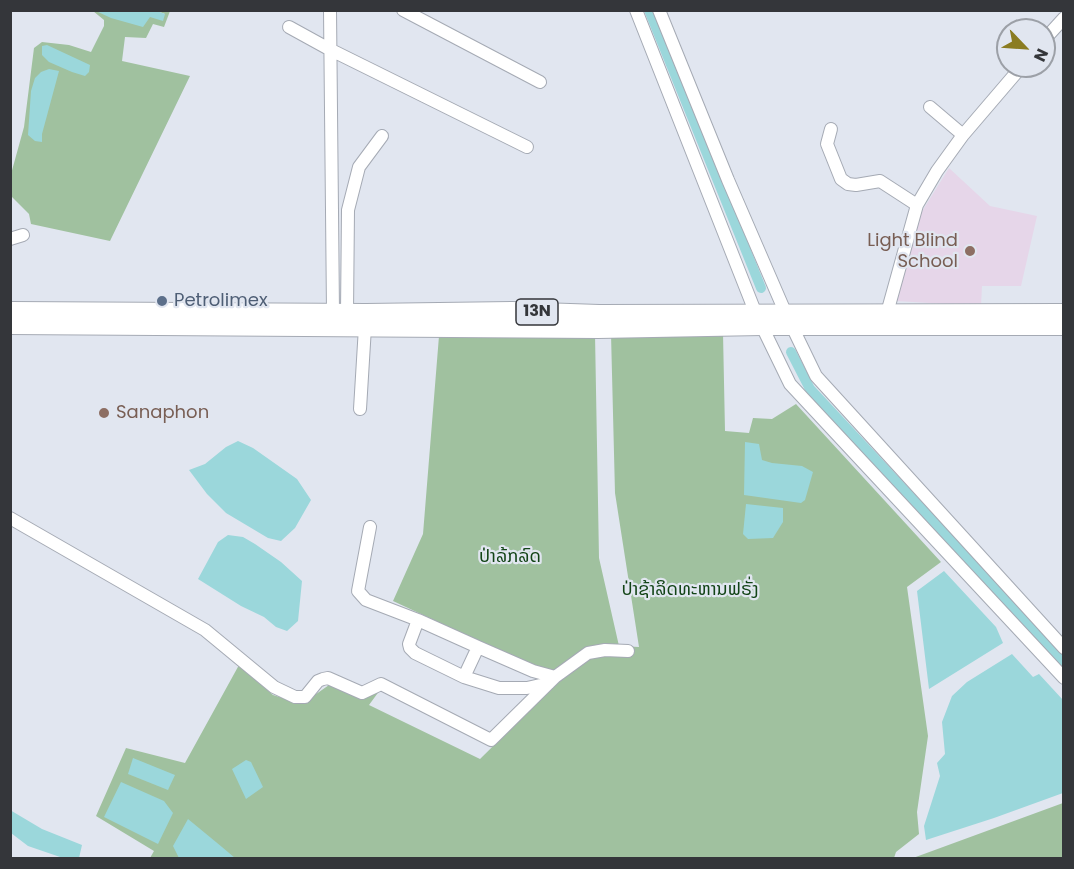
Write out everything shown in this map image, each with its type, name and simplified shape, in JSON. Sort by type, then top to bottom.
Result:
[{"type":"highway","name":"13N","points":[[10,311],[340,312],[1064,326]]},
{"type":"highway","name":"13N","points":[[789,320],[886,313],[1064,313]]},
{"type":"highway","name":"13N","points":[[10,325],[598,329],[759,320]]},
{"type":"street","points":[[330,10],[329,49],[340,312]]},
{"type":"street","points":[[403,10],[540,82]]},
{"type":"street","points":[[636,10],[759,320],[790,384],[1064,678]]},
{"type":"street","points":[[659,10],[789,320],[816,376],[997,578],[1064,648]]},
{"type":"street","points":[[289,27],[527,147]]},
{"type":"street","points":[[886,313],[917,205],[937,171],[963,135],[1012,78]]},
{"type":"street","points":[[930,106],[963,135]]},
{"type":"street","points":[[831,129],[827,144],[841,179],[848,184],[856,185],[880,181],[917,205]]},
{"type":"street","points":[[340,312],[348,210],[359,167],[382,136]]},
{"type":"street","points":[[10,239],[23,235]]},
{"type":"street","points":[[360,409],[365,327]]},
{"type":"street","points":[[10,518],[205,630],[274,687],[295,697],[305,697],[318,681],[328,678],[362,693],[381,684],[491,740],[552,680],[588,652],[628,651]]},
{"type":"street","points":[[370,527],[358,591],[366,600],[418,620],[552,680]]},
{"type":"street","points":[[418,620],[409,644],[410,648],[464,677],[499,688],[527,688],[552,680]]},
{"type":"street","points":[[464,677],[478,647]]},
{"type":"shaded area","name":"Light Blind School","points":[[949,168],[990,206],[1037,216],[1021,286],[982,286],[981,306],[896,301],[921,213]]},
{"type":"green space","points":[[93,11],[150,17],[165,14],[157,11],[170,11],[164,27],[153,24],[146,38],[125,37],[122,61],[190,76],[110,241],[31,224],[29,214],[11,196],[11,174],[24,127],[34,48],[42,42],[69,45],[91,52],[104,26],[104,20]]},
{"type":"green space","points":[[723,333],[725,431],[749,433],[753,418],[772,419],[796,404],[941,562],[907,587],[928,736],[917,812],[919,834],[896,852],[894,858],[150,858],[154,851],[96,816],[126,748],[185,763],[239,665],[273,695],[302,704],[329,685],[380,690],[369,705],[480,759],[556,684],[552,675],[393,601],[423,534],[439,336],[595,334],[599,558],[619,646],[639,647],[615,493],[611,334]]},
{"type":"green space","points":[[1063,803],[1063,858],[913,858]]},
{"type":"water","points":[[96,11],[157,11],[165,14],[163,21],[150,17],[143,27]]},
{"type":"water","points":[[47,45],[90,65],[89,72],[85,76],[49,62],[42,55],[42,46]]},
{"type":"water","points":[[49,69],[59,71],[42,134],[42,142],[35,141],[28,135],[31,91],[35,78],[41,72]]},
{"type":"water","points":[[238,441],[253,448],[297,479],[311,500],[295,528],[281,541],[268,538],[226,513],[207,494],[189,470],[205,464],[226,447]]},
{"type":"water","points":[[745,442],[759,444],[762,460],[802,466],[813,472],[805,500],[801,503],[744,495]]},
{"type":"water","points":[[746,504],[783,508],[783,522],[773,538],[748,539],[743,534]]},
{"type":"water","points":[[228,535],[243,537],[255,544],[281,562],[302,581],[298,621],[287,631],[276,627],[264,617],[241,606],[198,579],[218,542]]},
{"type":"water","points":[[944,571],[996,627],[1003,643],[929,689],[917,591]]},
{"type":"water","points":[[1012,654],[1033,677],[1039,674],[1063,700],[1063,793],[926,840],[924,826],[940,776],[937,763],[945,754],[942,722],[952,696],[967,682]]},
{"type":"water","points":[[133,758],[175,775],[168,790],[128,774]]},
{"type":"water","points":[[246,760],[251,762],[263,787],[246,799],[232,769]]},
{"type":"water","points":[[121,782],[164,801],[173,813],[158,844],[104,817]]},
{"type":"water","points":[[10,810],[42,829],[82,845],[79,858],[63,858],[28,846],[11,833]]},
{"type":"water","points":[[188,819],[235,858],[179,858],[173,846]]},
{"type":"waterway","points":[[649,10],[761,288]]},
{"type":"waterway","points":[[791,352],[810,389],[1064,662]]},
{"type":"place","name":"Light Blind School","points":[[970,251]]},
{"type":"place","name":"Petrolimex","points":[[162,301]]},
{"type":"place","name":"Sanaphon","points":[[104,413]]},
{"type":"park label","name":"ປ່າລ້ກລົດ","points":[[510,557]]},
{"type":"park label","name":"ປ່າຊ້າລິດທະຫານຟຣັ່ງ","points":[[690,590]]}]
